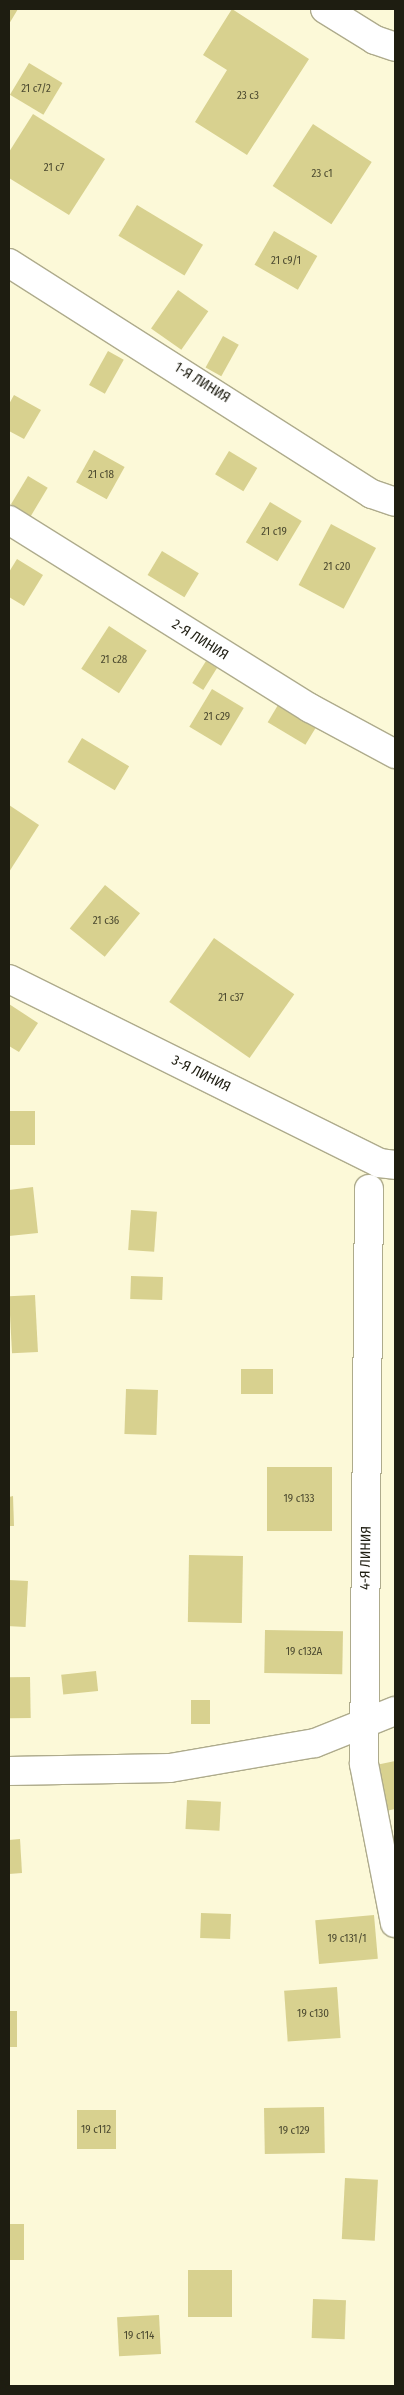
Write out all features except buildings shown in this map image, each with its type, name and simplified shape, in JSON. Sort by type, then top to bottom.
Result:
[{"type":"street","points":[[325,9],[374,40],[395,47]]},
{"type":"street","name":"1-Я ЛИНИЯ","points":[[9,263],[244,410],[372,494],[395,502]]},
{"type":"street","name":"2-Я ЛИНИЯ","points":[[9,520],[310,708],[395,754]]},
{"type":"street","name":"3-Я ЛИНИЯ","points":[[9,979],[379,1164],[395,1164]]},
{"type":"street","name":"4-Я ЛИНИЯ","points":[[369,1189],[364,1764],[395,1923]]},
{"type":"street","points":[[9,1771],[170,1768],[314,1743],[395,1711]]}]
